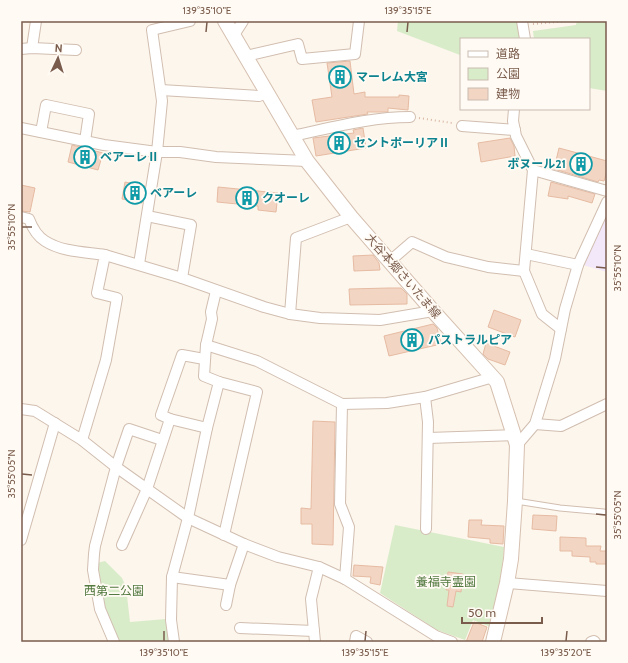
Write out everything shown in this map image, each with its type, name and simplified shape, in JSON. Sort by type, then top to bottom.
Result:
[{"type":"main road","name":"大谷本郷さいたま線","points":[[225,21],[307,161],[351,217],[497,382],[516,440],[515,501],[511,559],[493,642]]},
{"type":"street","points":[[32,48],[36,21]]},
{"type":"street","points":[[139,264],[158,152],[162,101],[152,30],[190,21]]},
{"type":"street","points":[[234,36],[243,21]]},
{"type":"street","points":[[246,56],[298,44],[302,59],[355,54],[359,21]]},
{"type":"street","points":[[523,23],[525,38]]},
{"type":"street","points":[[21,48],[76,50]]},
{"type":"street","points":[[161,90],[259,96],[267,93]]},
{"type":"street","points":[[41,132],[46,105],[89,114],[85,141]]},
{"type":"street","points":[[514,110],[513,121],[516,136],[533,170],[524,271],[542,314],[561,329]]},
{"type":"street","points":[[292,136],[368,120],[410,117]]},
{"type":"street","points":[[462,126],[515,130]]},
{"type":"street","points":[[21,128],[104,145],[158,152],[180,152],[216,157],[307,161]]},
{"type":"street","points":[[533,170],[607,191]]},
{"type":"street","points":[[428,438],[516,440],[535,424],[555,359],[565,309],[578,265],[607,202]]},
{"type":"street","points":[[147,216],[191,225],[182,278]]},
{"type":"street","points":[[21,217],[28,219],[34,231],[44,241],[64,249],[105,255],[139,264],[264,307],[290,314],[320,318],[380,320],[433,311]]},
{"type":"street","points":[[290,314],[296,238],[351,217]]},
{"type":"street","points":[[390,261],[412,242],[446,257],[488,267],[524,271]]},
{"type":"street","points":[[526,254],[578,265]]},
{"type":"street","points":[[82,440],[106,360],[117,298],[97,293],[105,255]]},
{"type":"street","points":[[216,291],[211,312],[212,319],[204,359],[204,376],[218,382],[257,392],[224,535]]},
{"type":"street","points":[[206,345],[257,361],[342,404],[387,403],[424,397],[493,377]]},
{"type":"street","points":[[204,359],[182,355],[161,415],[170,419],[207,428]]},
{"type":"street","points":[[174,642],[172,620],[172,577],[188,518],[218,382]]},
{"type":"street","points":[[424,397],[428,422],[426,529]]},
{"type":"street","points":[[342,404],[340,504],[348,527],[345,579]]},
{"type":"street","points":[[535,424],[561,426],[607,404]]},
{"type":"street","points":[[21,409],[36,411],[82,440],[116,467],[188,518],[278,558],[319,567],[345,579],[436,636],[452,642]]},
{"type":"street","points":[[122,545],[148,489],[162,440],[170,419]]},
{"type":"street","points":[[21,540],[55,423]]},
{"type":"street","points":[[114,642],[100,609],[93,570],[95,546],[116,467],[129,429],[162,440]]},
{"type":"street","points":[[226,605],[230,584],[244,544]]},
{"type":"street","points":[[315,642],[311,600],[319,567]]},
{"type":"street","points":[[172,577],[230,584]]},
{"type":"street","points":[[507,583],[607,591]]},
{"type":"street","points":[[240,628],[314,631]]},
{"type":"street","points":[[355,642],[356,636],[367,642]]},
{"type":"lane","points":[[515,501],[560,508],[604,512]]},
{"type":"path","points":[[523,23],[567,21]]},
{"type":"path","points":[[410,117],[462,126]]},
{"type":"shaded area","points":[[607,214],[607,272],[583,265]]},
{"type":"green space","points":[[398,21],[517,21],[522,38],[460,38],[460,55],[397,31]]},
{"type":"green space","points":[[577,21],[607,21],[607,91],[590,88],[590,38],[534,38],[533,31],[576,25]]},
{"type":"green space","name":"養福寺霊園","points":[[395,525],[504,547],[501,584],[491,627],[473,620],[465,640],[437,630],[380,593]]},
{"type":"green space","name":"西第二公園","points":[[105,561],[122,578],[126,587],[130,622],[166,619],[170,642],[120,642],[104,608],[97,563]]},
{"type":"building","name":"マーレム大宮","points":[[350,61],[354,94],[365,92],[365,97],[399,97],[399,95],[409,96],[408,110],[388,108],[388,112],[367,112],[368,114],[316,122],[312,100],[332,97],[327,63]]},
{"type":"building","name":"セントポーリアⅡ","points":[[363,128],[366,148],[316,156],[313,138],[354,133],[353,130]]},
{"type":"building","points":[[510,138],[514,146],[515,156],[481,162],[478,143]]},
{"type":"building","name":"ベアーレⅡ","points":[[72,145],[103,153],[98,170],[68,162]]},
{"type":"building","name":"ボヌール21","points":[[559,148],[607,161],[607,171],[604,181],[599,180],[598,182],[554,169]]},
{"type":"building","name":"ベアーレ","points":[[125,182],[145,186],[142,203],[122,199]]},
{"type":"building","points":[[551,182],[595,194],[592,203],[568,196],[568,199],[548,196]]},
{"type":"building","points":[[21,185],[35,188],[30,212],[21,211]]},
{"type":"building","name":"クオーレ","points":[[218,187],[278,193],[276,212],[258,210],[258,206],[217,202]]},
{"type":"building","points":[[373,255],[379,263],[380,270],[354,271],[353,256]]},
{"type":"building","points":[[401,288],[407,294],[407,304],[350,305],[349,289]]},
{"type":"building","points":[[494,310],[521,320],[515,337],[488,327]]},
{"type":"building","name":"パストラルピア","points":[[433,324],[437,328],[441,344],[389,356],[384,336]]},
{"type":"building","points":[[486,343],[510,352],[505,365],[488,359],[483,354]]},
{"type":"building","points":[[313,421],[335,422],[333,545],[312,544],[312,524],[301,524],[301,508],[311,509]]},
{"type":"building","points":[[533,515],[557,516],[556,531],[532,529]]},
{"type":"building","points":[[469,520],[482,520],[481,525],[504,526],[503,544],[490,543],[490,539],[468,537]]},
{"type":"building","points":[[560,537],[586,538],[586,546],[601,546],[600,551],[607,551],[607,564],[596,564],[596,562],[590,562],[590,557],[572,556],[572,551],[560,551]]},
{"type":"building","points":[[354,565],[383,567],[380,585],[370,583],[371,577],[353,576]]},
{"type":"building","points":[[448,572],[463,574],[461,592],[456,591],[453,607],[447,606],[449,590],[446,590]]},
{"type":"building","points":[[474,622],[487,627],[482,642],[466,642]]},
{"type":"place","name":"マーレム大宮","points":[[340,77]]},
{"type":"place","name":"セントポーリアⅡ","points":[[339,143]]},
{"type":"place","name":"ベアーレⅡ","points":[[85,157]]},
{"type":"place","name":"ボヌール21","points":[[581,164]]},
{"type":"place","name":"ベアーレ","points":[[135,193]]},
{"type":"place","name":"クオーレ","points":[[247,198]]},
{"type":"place","name":"パストラルピア","points":[[412,340]]}]
